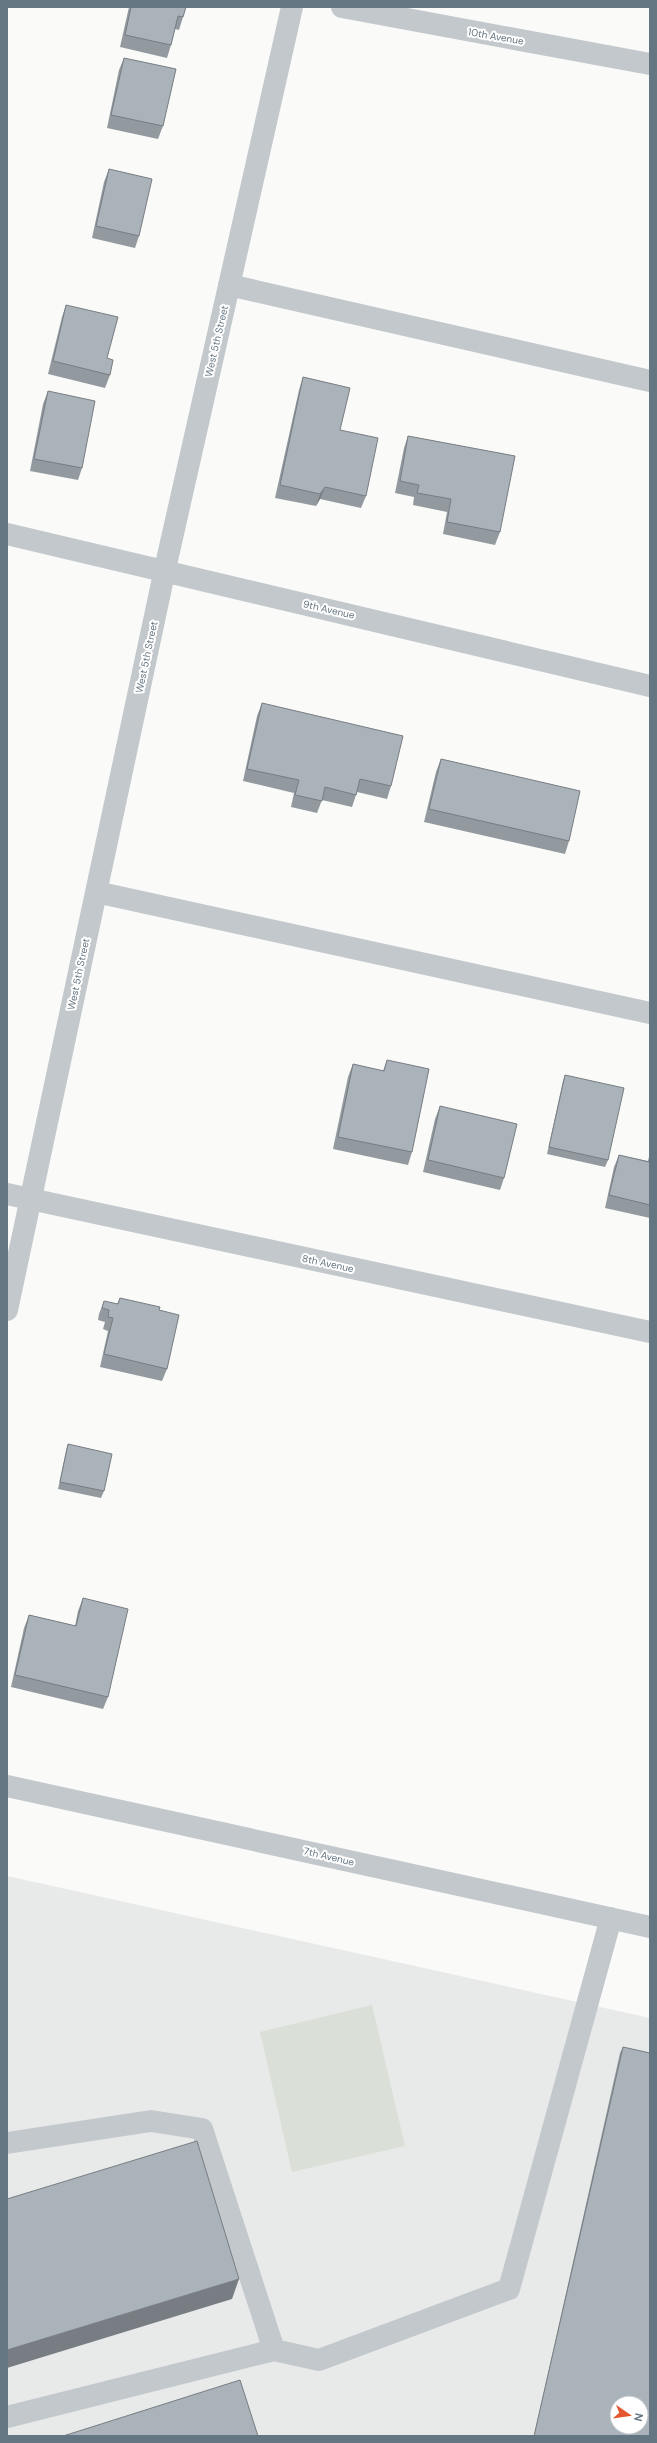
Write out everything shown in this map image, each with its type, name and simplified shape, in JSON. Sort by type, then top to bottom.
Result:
[{"type":"street","name":"West 5th Street","points":[[7,1310],[165,569],[292,7]]},
{"type":"street","name":"10th Avenue","points":[[342,7],[650,64]]},
{"type":"street","points":[[229,285],[650,381]]},
{"type":"street","name":"9th Avenue","points":[[7,534],[165,569],[650,686]]},
{"type":"street","points":[[96,892],[650,1013]]},
{"type":"street","name":"8th Avenue","points":[[7,1194],[650,1332]]},
{"type":"street","name":"7th Avenue","points":[[7,1786],[650,1927]]},
{"type":"street","points":[[7,2417],[274,2350],[319,2360],[510,2289],[611,1918]]},
{"type":"street","points":[[7,2143],[151,2121],[202,2130],[274,2350]]},
{"type":"shaded area","points":[[7,1876],[650,2018],[650,2436],[7,2436]]},
{"type":"shaded area","points":[[372,2005],[405,2146],[292,2172],[260,2032]]},
{"type":"building","points":[[131,7],[186,7],[183,17],[178,16],[171,45],[125,35]]},
{"type":"building","points":[[124,58],[176,69],[163,126],[111,115]]},
{"type":"building","points":[[109,169],[152,179],[139,236],[96,226]]},
{"type":"building","points":[[66,305],[118,317],[107,358],[113,360],[110,375],[53,361]]},
{"type":"building","points":[[303,377],[350,388],[340,430],[378,438],[366,496],[325,487],[320,494],[280,485]]},
{"type":"building","points":[[48,391],[95,401],[82,468],[34,459]]},
{"type":"building","points":[[408,436],[515,456],[500,532],[447,522],[451,499],[417,493],[419,485],[400,481]]},
{"type":"building","points":[[262,703],[403,736],[391,786],[360,779],[356,795],[325,787],[322,801],[295,795],[299,780],[247,769]]},
{"type":"building","points":[[441,759],[580,791],[569,841],[429,809]]},
{"type":"building","points":[[387,1060],[429,1069],[412,1152],[338,1137],[353,1064],[384,1071]]},
{"type":"building","points":[[565,1075],[624,1088],[608,1160],[549,1147]]},
{"type":"building","points":[[440,1106],[517,1124],[504,1178],[428,1160]]},
{"type":"building","points":[[619,1155],[649,1162],[650,1159],[650,1205],[609,1195]]},
{"type":"building","points":[[120,1298],[160,1307],[159,1310],[179,1315],[167,1369],[104,1354],[113,1318],[108,1317],[109,1310],[102,1308],[104,1301],[118,1304]]},
{"type":"building","points":[[68,1444],[112,1454],[104,1491],[60,1482]]},
{"type":"building","points":[[83,1598],[128,1609],[108,1697],[15,1675],[29,1615],[76,1626]]},
{"type":"building","points":[[623,2047],[650,2053],[650,2436],[534,2436]]},
{"type":"building","points":[[197,2141],[239,2279],[7,2350],[7,2199]]},
{"type":"building","points":[[240,2380],[258,2436],[63,2436],[98,2425]]}]
